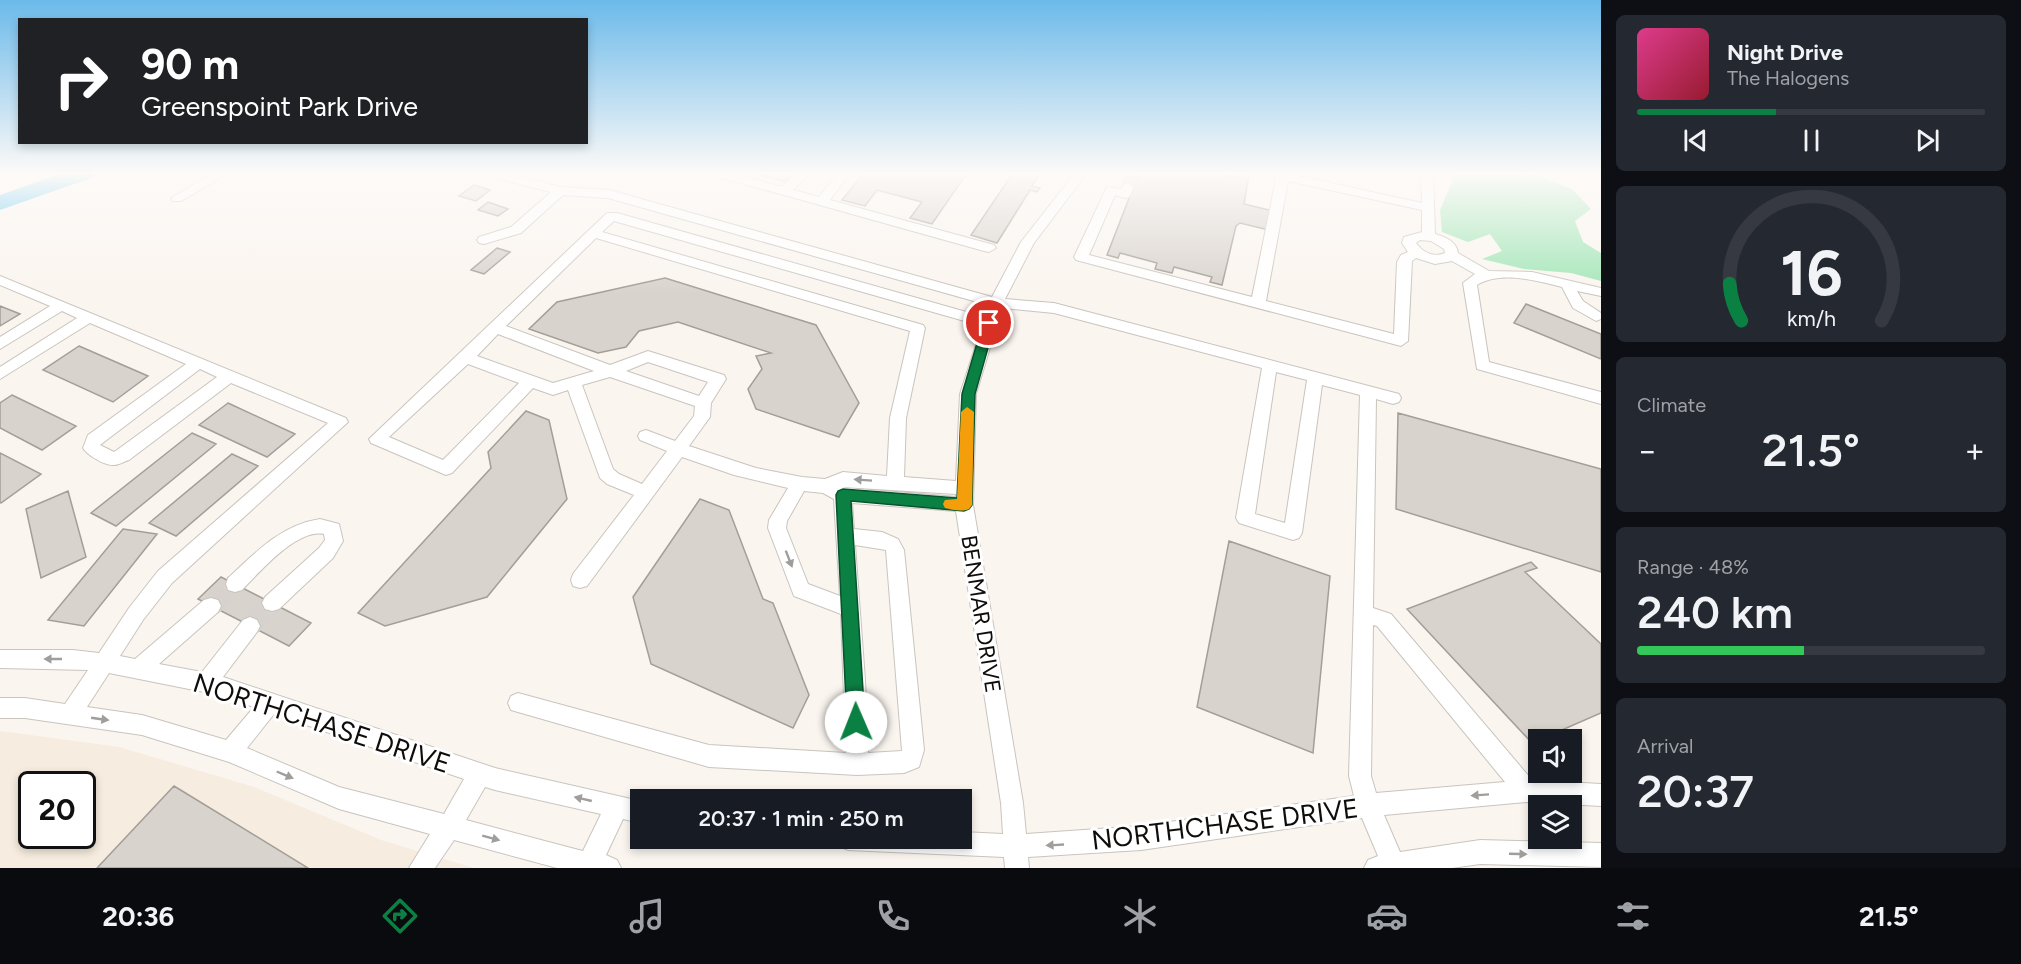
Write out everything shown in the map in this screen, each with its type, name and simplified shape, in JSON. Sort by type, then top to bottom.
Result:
[{"type":"street","points":[[484,240],[516,230],[535,214]]},
{"type":"street","points":[[678,214],[996,303],[1054,308],[1393,398]]},
{"type":"street","points":[[866,214],[988,248]]},
{"type":"street","name":"BENMAR DRIVE","points":[[1016,857],[1012,803],[964,496],[968,394],[996,303],[1028,242],[1050,214]]},
{"type":"street","points":[[1100,214],[1081,257],[1401,341],[1404,262],[1406,258],[1417,253]]},
{"type":"street","points":[[1258,303],[1275,214]]},
{"type":"street","points":[[1428,214],[1429,237]]},
{"type":"street","points":[[530,381],[446,468],[377,439],[466,358],[612,216],[989,323]]},
{"type":"street","points":[[593,233],[918,328]]},
{"type":"street","points":[[1449,258],[1448,245],[1429,237],[1417,236],[1410,240],[1410,247],[1417,253],[1432,259],[1449,258],[1480,276]]},
{"type":"street","points":[[1601,292],[1509,273],[1480,276],[1470,284],[1482,365],[1601,398]]},
{"type":"street","points":[[0,280],[340,422],[165,577],[136,614],[70,715]]},
{"type":"street","points":[[1569,285],[1573,300],[1577,305],[1596,316]]},
{"type":"street","points":[[0,344],[62,305]]},
{"type":"street","points":[[896,483],[898,418],[918,328],[938,310]]},
{"type":"street","points":[[0,374],[88,316]]},
{"type":"street","points":[[496,328],[703,403]]},
{"type":"street","points":[[466,358],[553,389],[648,356],[718,379],[703,403],[702,417],[580,580]]},
{"type":"street","points":[[199,362],[94,439],[91,448],[113,459],[123,455],[230,375]]},
{"type":"street","points":[[1270,364],[1245,518],[1293,533],[1315,376]]},
{"type":"street","points":[[573,381],[606,473],[645,492]]},
{"type":"street","points":[[1368,391],[1360,776],[1388,867],[1480,852],[1601,855]]},
{"type":"street","points":[[646,436],[754,477],[835,490],[964,496]]},
{"type":"street","points":[[857,764],[855,680],[846,536],[835,490],[843,479],[896,483],[964,496]]},
{"type":"street","points":[[799,485],[778,520],[777,528],[801,590],[851,609]]},
{"type":"street","points":[[235,584],[290,536],[313,526],[323,525],[333,529],[334,541],[326,553],[272,603]]},
{"type":"street","points":[[518,703],[709,756],[857,764],[904,762],[911,759],[913,750],[895,550],[892,544],[882,540],[846,536]]},
{"type":"street","points":[[139,669],[211,606]]},
{"type":"street","points":[[1364,613],[1384,620],[1527,791]]},
{"type":"street","points":[[206,683],[250,626]]},
{"type":"street","name":"NORTHCHASE DRIVE","points":[[0,659],[73,659],[106,663],[206,683],[480,774],[630,810]]},
{"type":"street","points":[[230,752],[270,703]]},
{"type":"street","points":[[0,708],[142,725],[230,752],[339,798],[595,867],[617,807]]},
{"type":"street","points":[[421,868],[449,827],[480,774]]},
{"type":"street","name":"NORTHCHASE DRIVE","points":[[945,849],[1016,857],[1368,806],[1527,791],[1601,795]]},
{"type":"shaded area","points":[[0,731],[119,747],[254,787],[381,840],[474,868],[0,868]]},
{"type":"green space","points":[[1440,214],[1585,214],[1575,221],[1583,242],[1601,253],[1601,281],[1571,273],[1524,269],[1482,259],[1502,251],[1490,234],[1468,242],[1442,232]]},
{"type":"building","points":[[913,214],[939,214],[932,224],[910,218]]},
{"type":"building","points":[[986,214],[1015,214],[997,243],[971,235]]},
{"type":"building","points":[[1123,214],[1272,214],[1269,230],[1240,223],[1236,226],[1222,285],[1210,282],[1212,277],[1174,267],[1172,273],[1155,269],[1157,263],[1120,253],[1118,258],[1107,255]]},
{"type":"building","points":[[497,248],[510,252],[484,274],[471,270]]},
{"type":"building","points":[[665,278],[816,325],[859,403],[839,437],[756,409],[748,389],[762,369],[756,356],[771,353],[678,322],[639,331],[626,347],[598,353],[529,329],[557,302]]},
{"type":"building","points":[[1526,304],[1601,334],[1601,359],[1514,323]]},
{"type":"building","points":[[0,306],[20,314],[0,326]]},
{"type":"building","points":[[79,346],[148,376],[113,402],[43,370]]},
{"type":"building","points":[[12,395],[76,426],[42,450],[0,428],[0,403]]},
{"type":"building","points":[[228,403],[295,434],[267,457],[199,425]]},
{"type":"building","points":[[526,411],[549,420],[567,499],[487,597],[385,626],[358,613],[491,468],[488,452]]},
{"type":"building","points":[[1398,413],[1601,469],[1601,572],[1396,509]]},
{"type":"building","points":[[192,433],[216,444],[116,526],[91,513]]},
{"type":"building","points":[[0,453],[41,474],[1,503],[0,502]]},
{"type":"building","points":[[232,454],[258,466],[176,536],[149,523]]},
{"type":"building","points":[[68,491],[86,557],[41,578],[26,509]]},
{"type":"building","points":[[700,499],[729,510],[763,599],[773,603],[809,695],[793,728],[651,664],[633,597]]},
{"type":"building","points":[[123,529],[157,534],[84,626],[48,620]]},
{"type":"building","points":[[1229,541],[1330,576],[1313,753],[1197,707]]},
{"type":"building","points":[[1531,562],[1537,568],[1525,572],[1601,644],[1601,713],[1564,729],[1528,729],[1528,739],[1407,609]]},
{"type":"building","points":[[221,577],[311,623],[289,646],[198,599]]},
{"type":"building","points":[[174,786],[308,868],[97,868]]},
{"type":"tunnel","points":[[211,606],[235,584]]},
{"type":"tunnel","points":[[250,626],[272,603]]},
{"type":"slow traffic","points":[[950,504],[964,505],[967,412]]},
{"type":"route","points":[[856,722],[850,578],[843,495],[964,505],[968,394],[989,323]]}]
